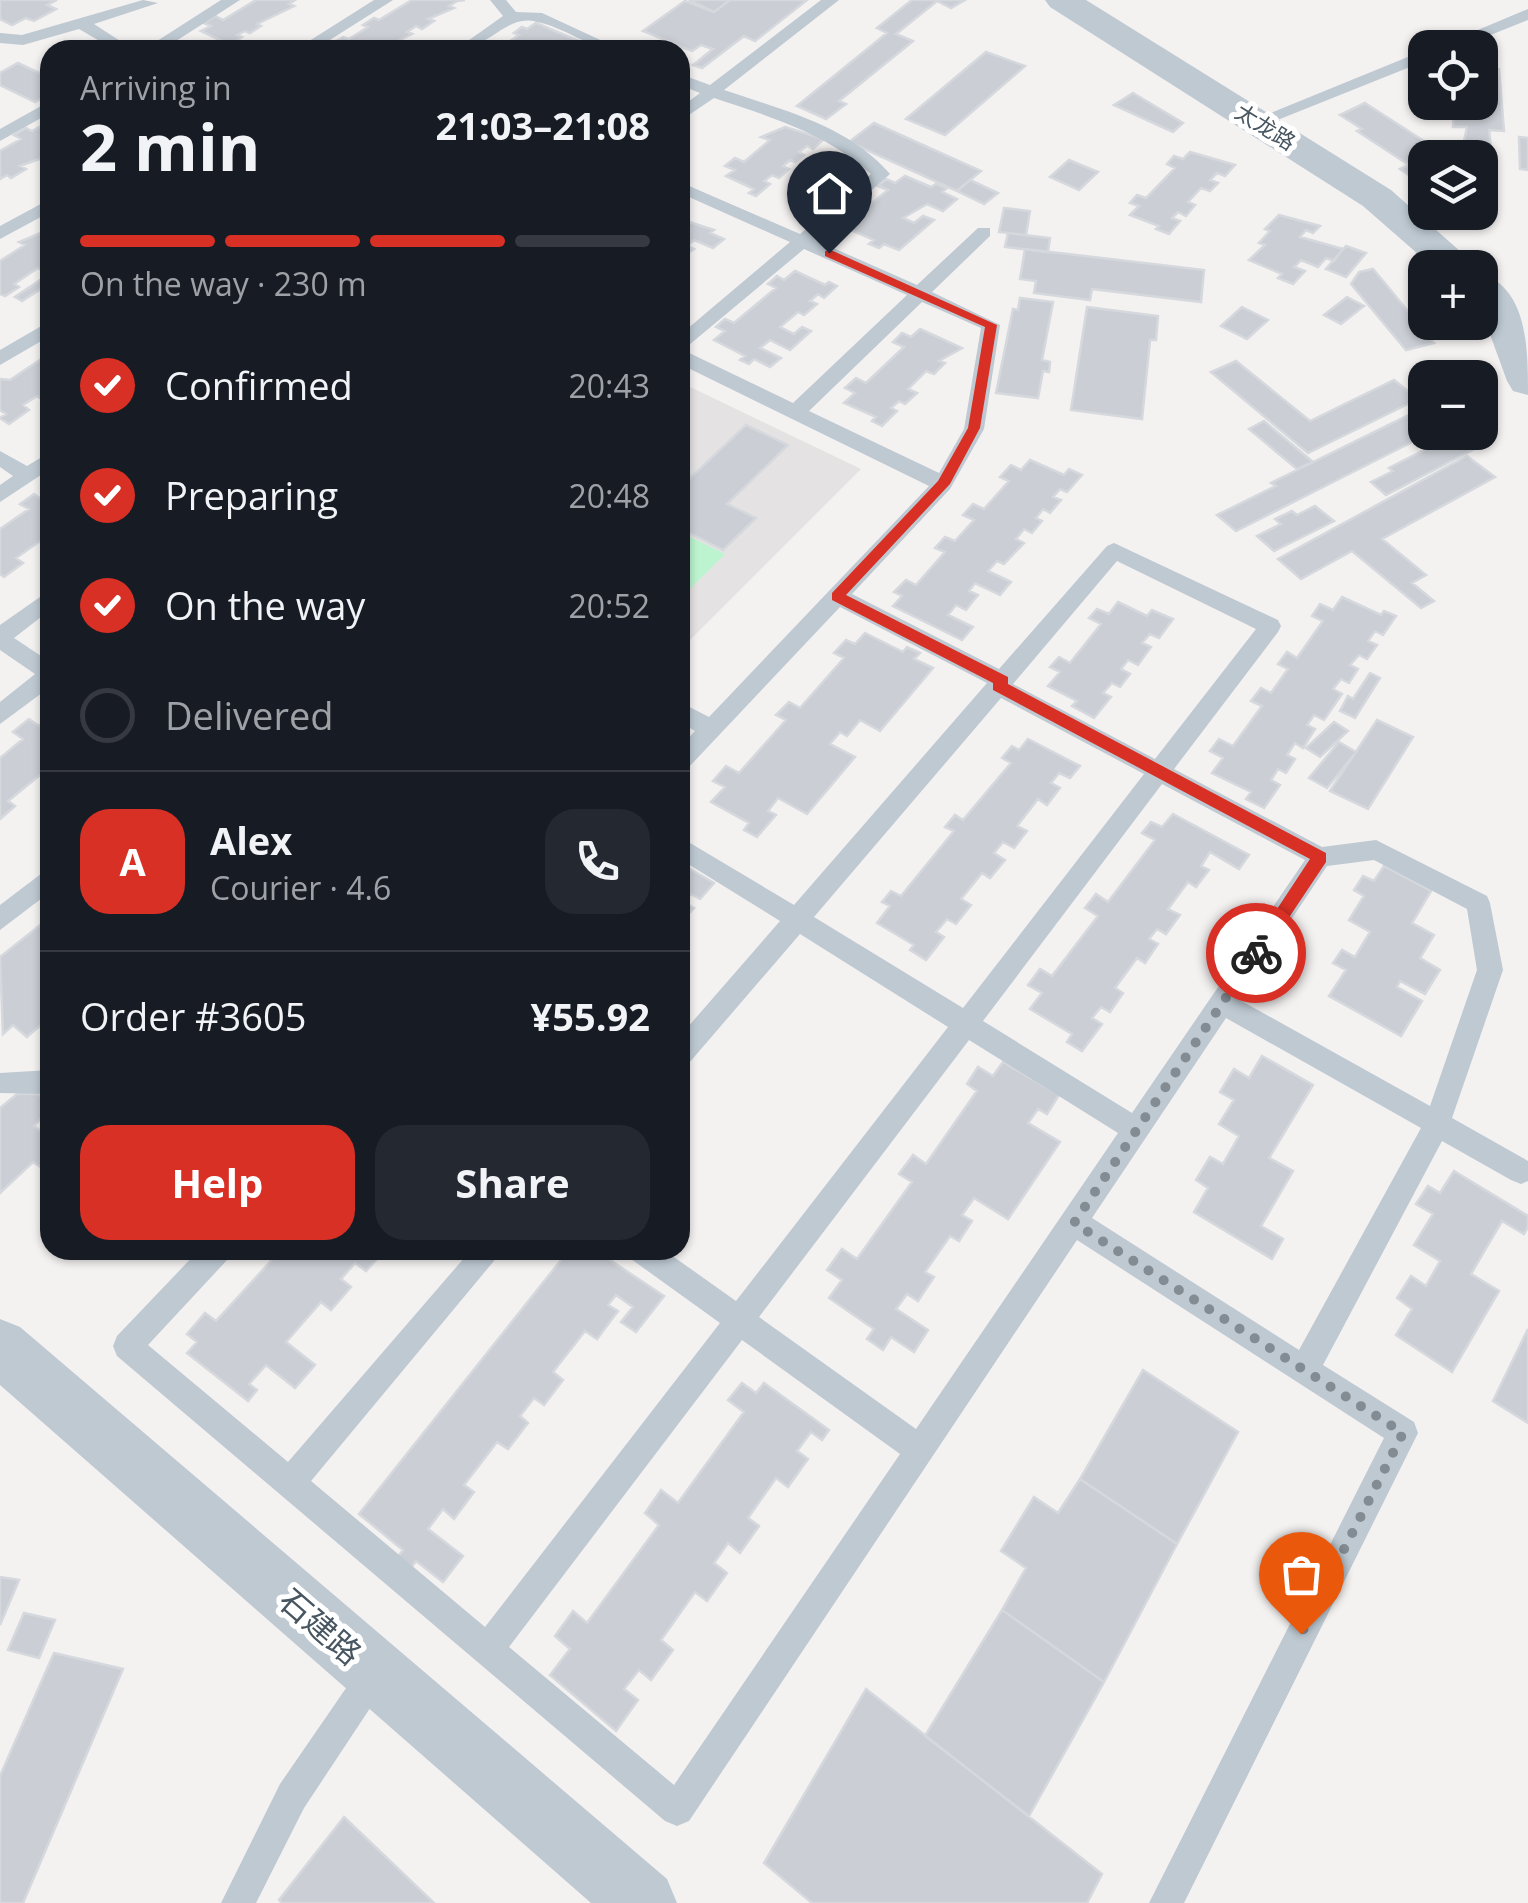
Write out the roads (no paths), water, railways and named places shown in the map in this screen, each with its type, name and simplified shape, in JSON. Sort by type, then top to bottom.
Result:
[{"type":"street","name":"太龙路","points":[[1062,0],[1377,198],[1437,250]]},
{"type":"street","points":[[1498,301],[1528,381]]},
{"type":"street","name":"石建路","points":[[0,1347],[643,1903]]},
{"type":"lane","points":[[168,40],[232,0]]},
{"type":"lane","points":[[319,40],[385,0]]},
{"type":"lane","points":[[498,0],[512,17]]},
{"type":"lane","points":[[690,108],[831,0]]},
{"type":"lane","points":[[0,38],[24,40],[150,2]]},
{"type":"lane","points":[[1488,30],[1528,14]]},
{"type":"lane","points":[[478,40],[512,17],[536,16],[591,40]]},
{"type":"lane","points":[[81,23],[109,40]]},
{"type":"lane","points":[[1258,121],[1408,62]]},
{"type":"lane","points":[[690,83],[826,132],[866,158],[881,174],[690,336]]},
{"type":"lane","points":[[0,136],[40,112]]},
{"type":"lane","points":[[690,191],[991,325],[974,428],[944,484],[690,751]]},
{"type":"lane","points":[[0,234],[40,212]]},
{"type":"lane","points":[[794,412],[984,232]]},
{"type":"lane","points":[[0,359],[40,333]]},
{"type":"lane","points":[[690,361],[944,484]]},
{"type":"lane","points":[[0,458],[27,475]]},
{"type":"lane","points":[[0,495],[40,467]]},
{"type":"lane","points":[[488,1649],[1270,626],[1114,552],[690,1043]]},
{"type":"lane","points":[[837,596],[1320,857],[1376,850],[1478,903],[1490,970],[1437,1124],[1305,1369]]},
{"type":"lane","points":[[40,606],[0,638],[40,667]]},
{"type":"lane","points":[[0,715],[40,682]]},
{"type":"lane","points":[[690,717],[711,729]]},
{"type":"lane","points":[[690,852],[1137,1130]]},
{"type":"lane","points":[[208,1260],[127,1346],[677,1809],[1320,857]]},
{"type":"lane","points":[[0,920],[40,886]]},
{"type":"lane","points":[[1223,1002],[1521,1170]]},
{"type":"lane","points":[[2,1083],[40,1082]]},
{"type":"lane","points":[[1074,1223],[1403,1433],[1166,1903]]},
{"type":"lane","points":[[290,1482],[480,1260]]},
{"type":"lane","points":[[655,1260],[920,1450]]},
{"type":"lane","points":[[238,1903],[292,1796],[375,1672]]}]
